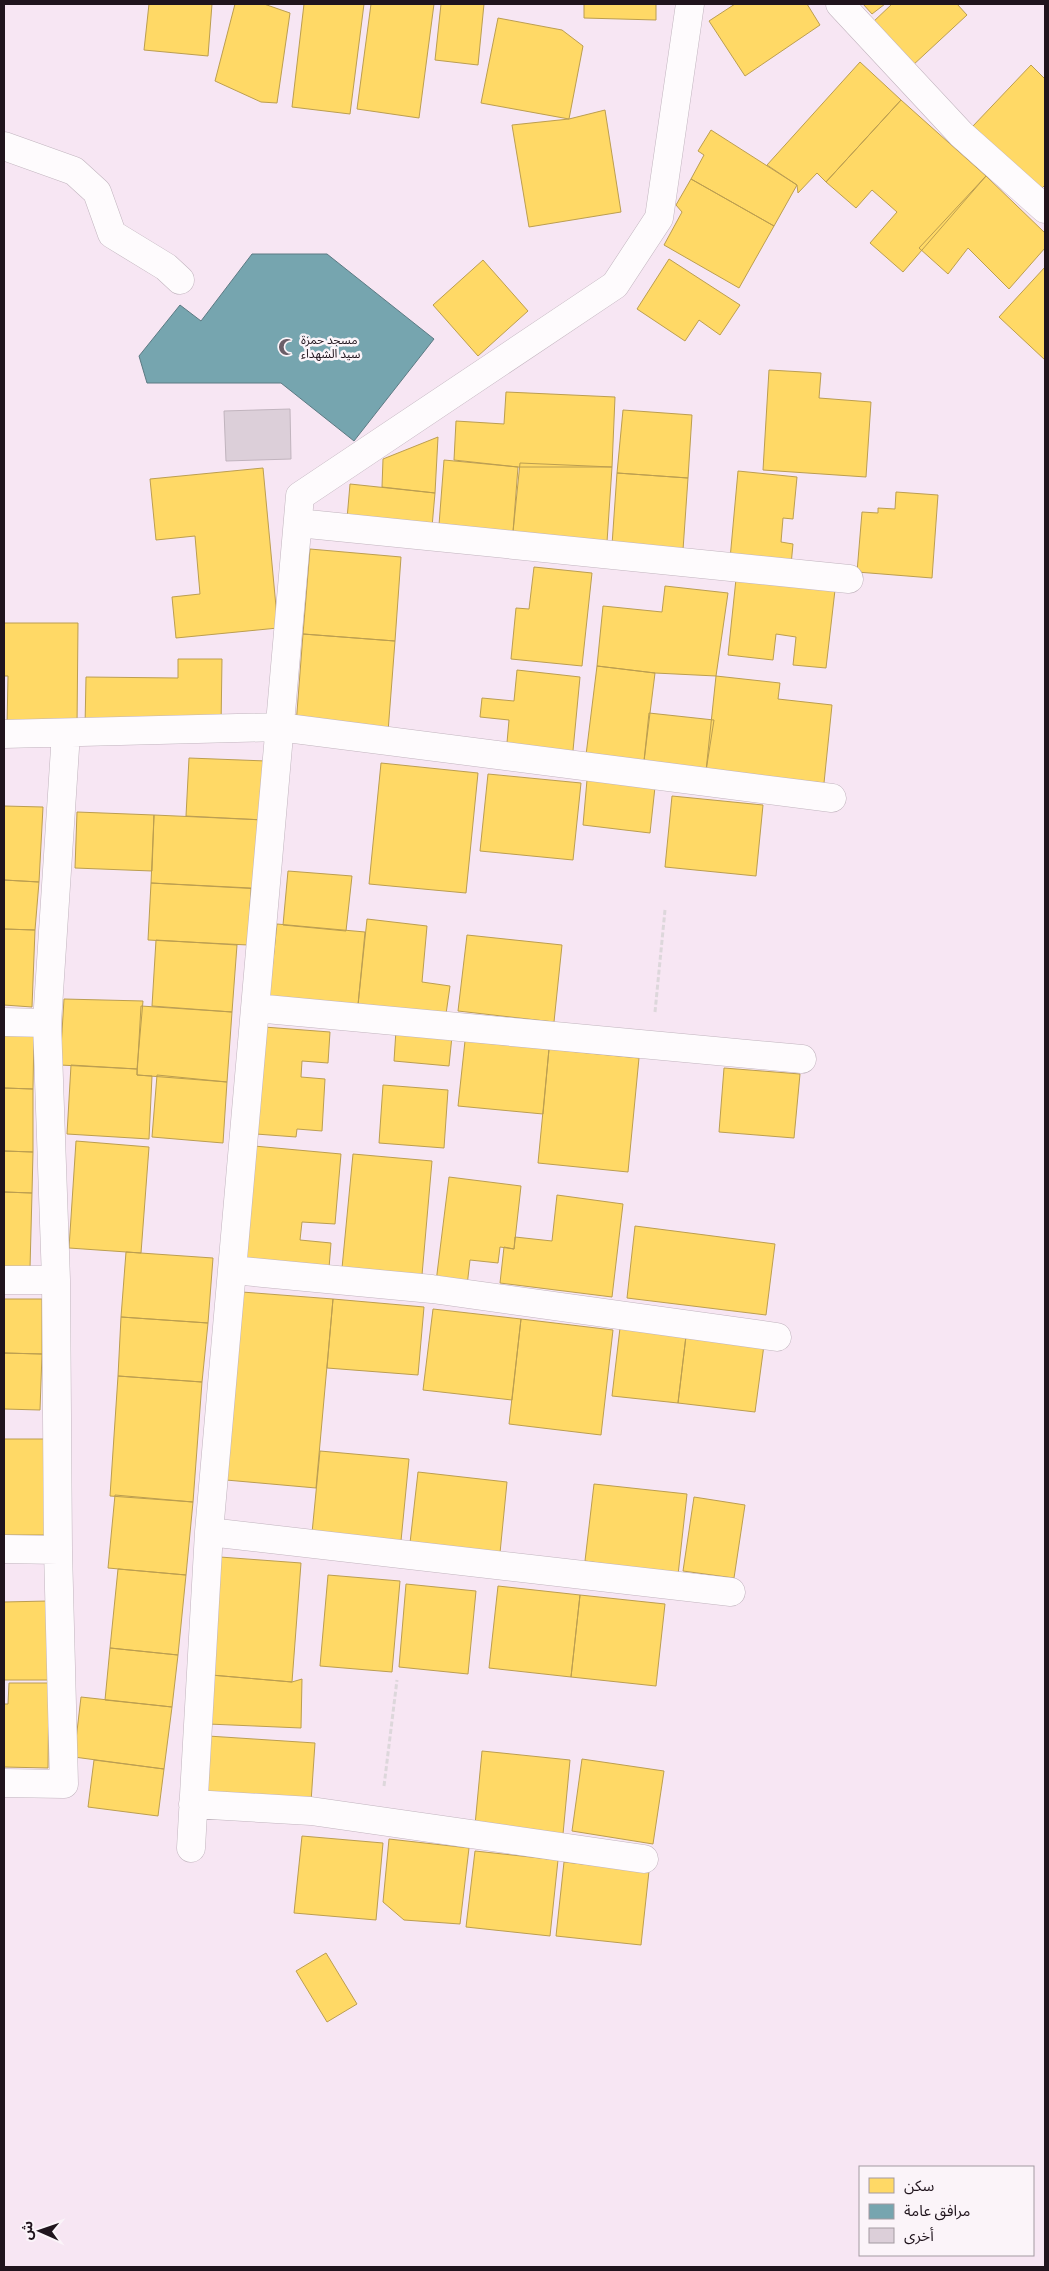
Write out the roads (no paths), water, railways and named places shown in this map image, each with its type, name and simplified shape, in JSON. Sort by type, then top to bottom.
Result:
[{"type":"street","points":[[191,1848],[209,1532],[300,496],[615,285],[659,218],[690,4]]},
{"type":"street","points":[[840,4],[961,134],[1045,209]]},
{"type":"street","points":[[4,146],[74,171],[97,192],[112,234],[166,267],[180,280]]},
{"type":"street","points":[[298,524],[849,580]]},
{"type":"street","points":[[4,734],[279,728],[832,798]]},
{"type":"street","points":[[4,1783],[64,1784],[58,1550],[56,1280],[47,1023],[66,733]]},
{"type":"street","points":[[255,1008],[802,1058]]},
{"type":"street","points":[[4,1022],[47,1023]]},
{"type":"street","points":[[232,1270],[432,1288],[777,1337]]},
{"type":"street","points":[[4,1280],[56,1280]]},
{"type":"street","points":[[209,1532],[731,1592]]},
{"type":"street","points":[[4,1549],[58,1550]]},
{"type":"street","points":[[194,1804],[311,1811],[644,1859]]},
{"type":"place","name":"مسجد حمزة سيد الشهداء","points":[[287,347]]}]
